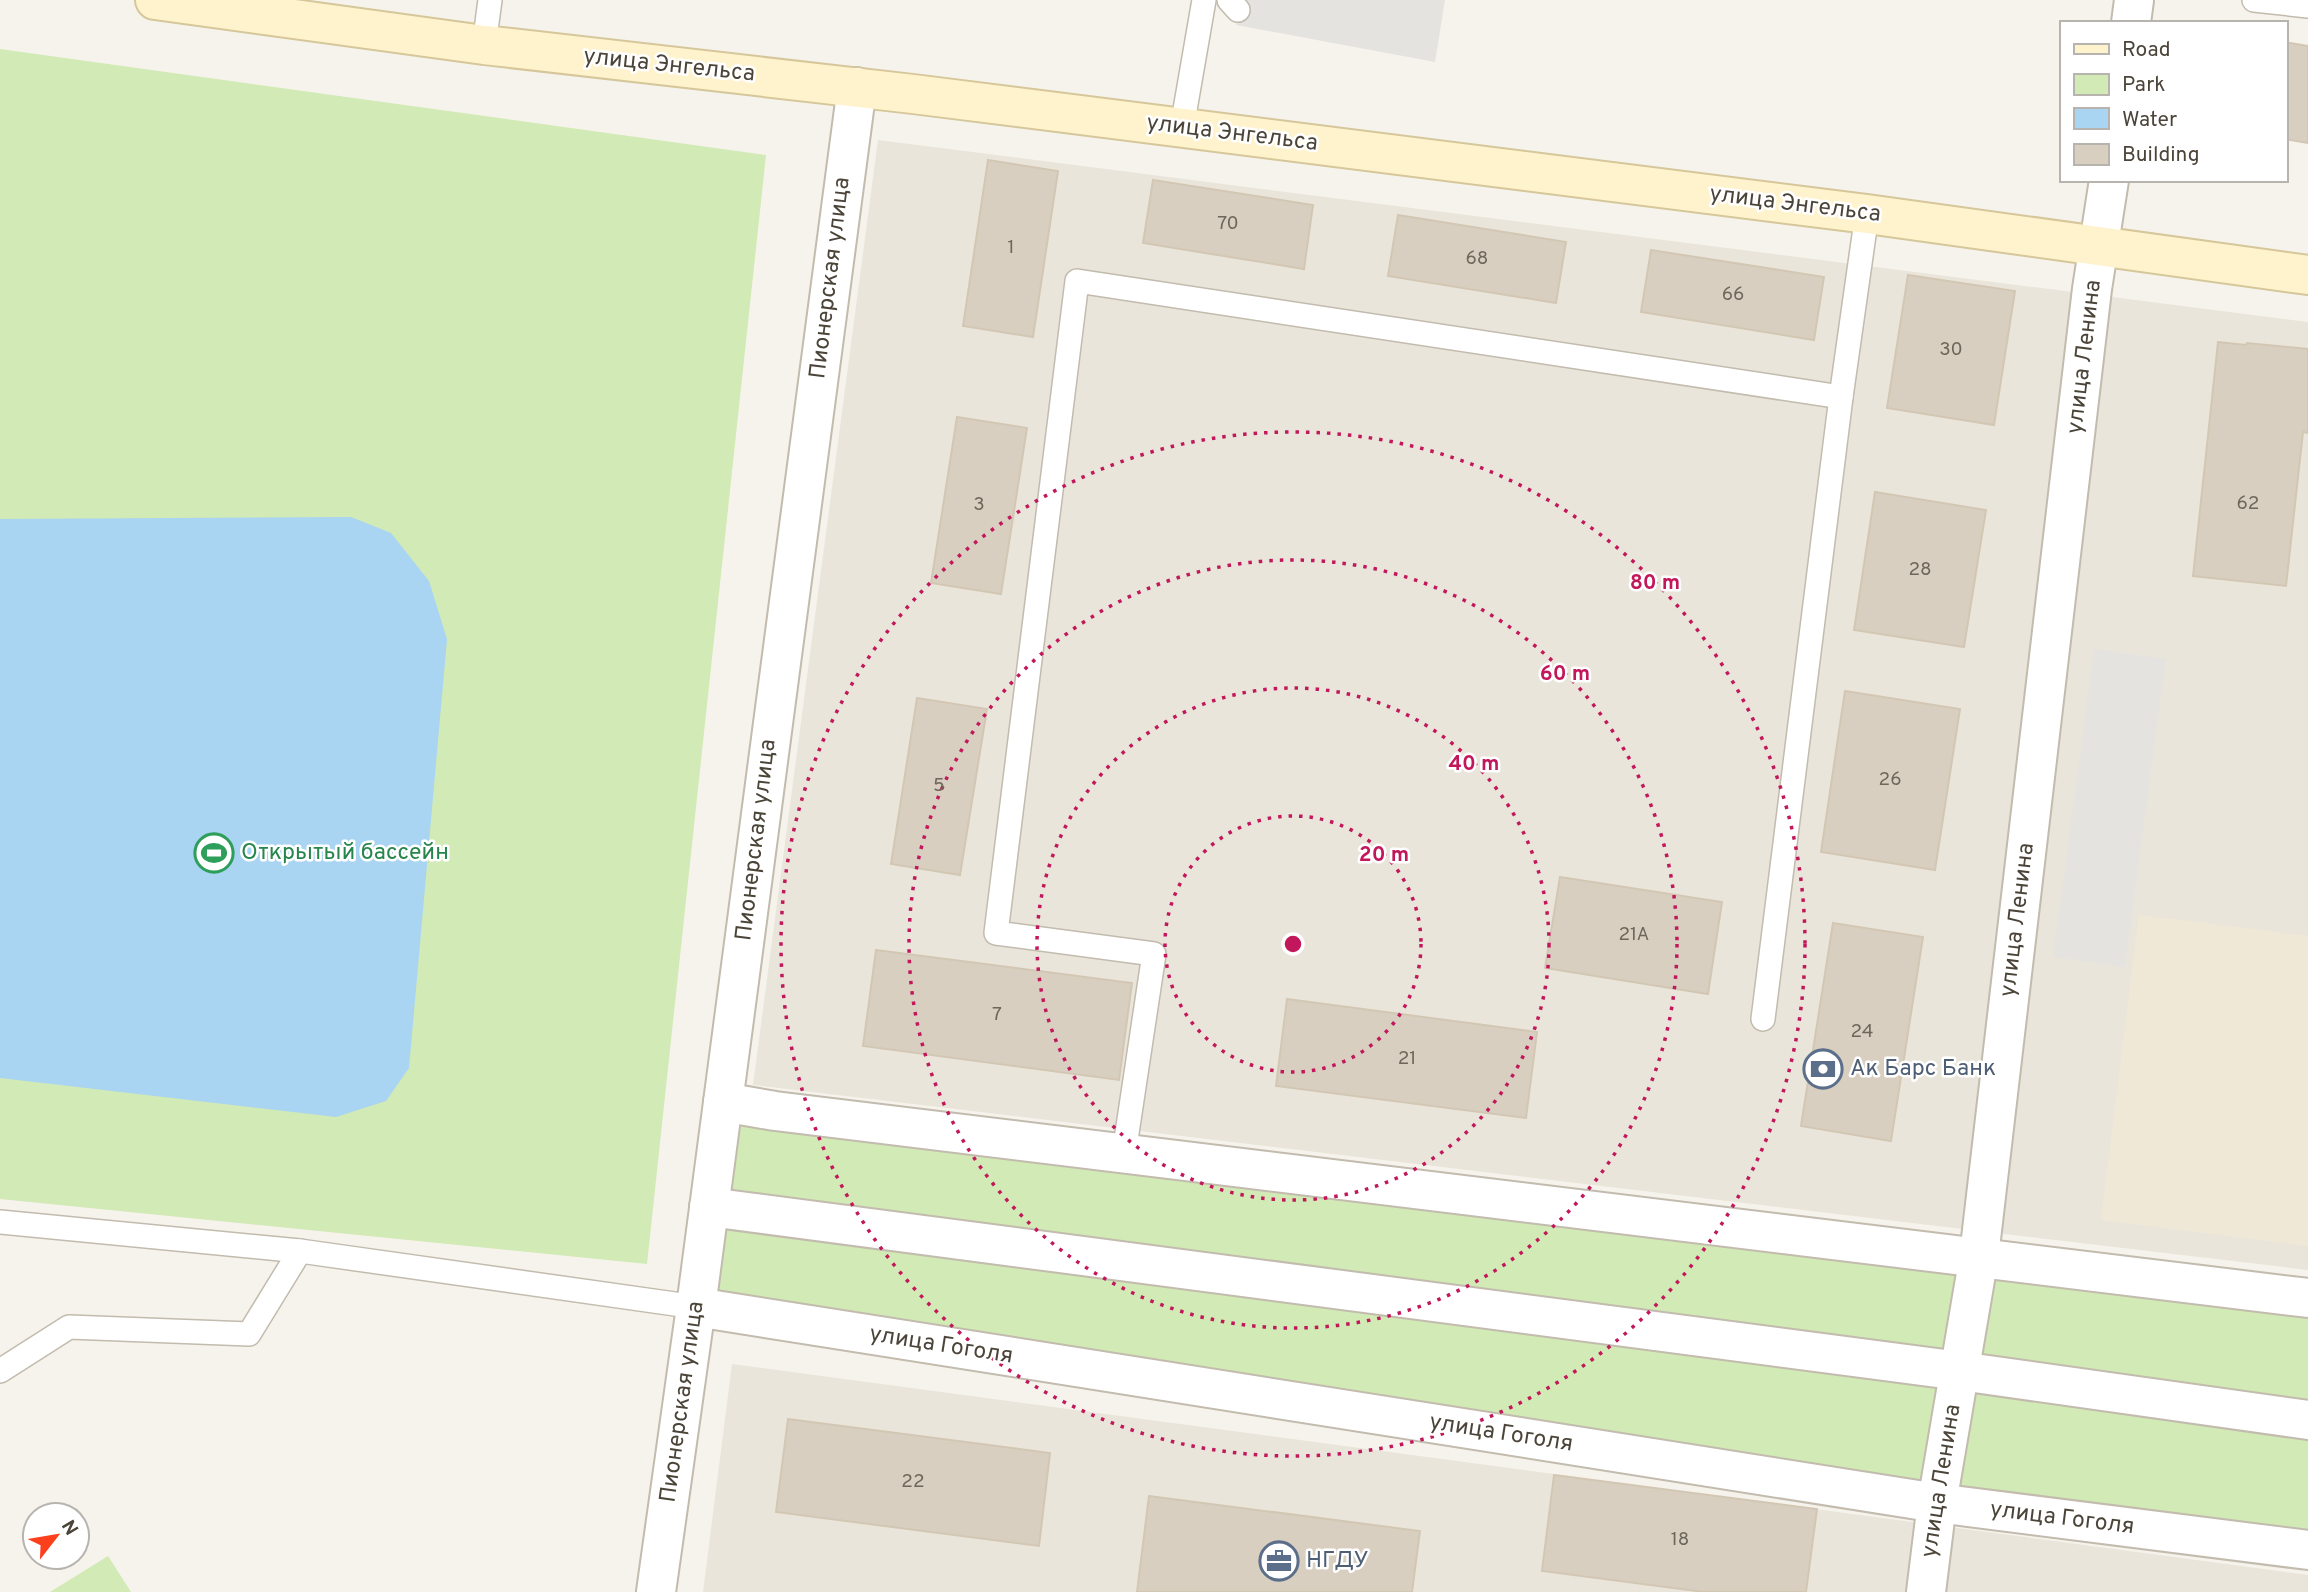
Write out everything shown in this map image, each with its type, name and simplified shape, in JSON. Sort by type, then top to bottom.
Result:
[{"type":"street","name":"улица Энгельса","points":[[155,0],[484,45],[857,87],[1867,214],[2308,275]]},
{"type":"street","points":[[2131,21],[2134,0]]},
{"type":"street","name":"Пионерская улица","points":[[656,1592],[857,87]]},
{"type":"street","name":"улица Ленина","points":[[1926,1592],[1937,1503],[1979,1256],[2089,317],[2109,182]]},
{"type":"street","points":[[723,1102],[775,1111],[2308,1298]]},
{"type":"street","points":[[709,1207],[1960,1371],[2308,1420]]},
{"type":"street","name":"улица Гоголя","points":[[696,1307],[1937,1503],[2308,1550]]},
{"type":"lane","points":[[484,45],[490,0]]},
{"type":"lane","points":[[1182,127],[1205,0]]},
{"type":"lane","points":[[2254,0],[2308,6]]},
{"type":"lane","points":[[1763,1019],[1841,397],[1867,214]]},
{"type":"lane","points":[[1124,1153],[1154,954],[996,933],[1077,281],[1841,397]]},
{"type":"lane","points":[[0,1222],[300,1251],[696,1307]]},
{"type":"lane","points":[[0,1371],[69,1326],[249,1334],[300,1251]]},
{"type":"shaded area","points":[[1240,0],[1445,0],[1435,62],[1236,25]]},
{"type":"shaded area","points":[[878,140],[2308,322],[2308,1270],[753,1085]]},
{"type":"shaded area","points":[[2094,649],[2166,659],[2125,967],[2053,957]]},
{"type":"shaded area","points":[[2139,915],[2308,936],[2308,1246],[2101,1220]]},
{"type":"shaded area","points":[[732,1364],[2308,1575],[2308,1592],[703,1592]]},
{"type":"green space","points":[[0,49],[766,155],[647,1264],[0,1199]]},
{"type":"green space","points":[[723,1102],[2308,1298],[2308,1550],[696,1307]]},
{"type":"green space","points":[[108,1556],[131,1592],[50,1592],[84,1571],[91,1571],[91,1567]]},
{"type":"water","name":"Открытый бассейн","points":[[351,517],[391,533],[429,581],[447,639],[409,1068],[386,1101],[336,1117],[0,1078],[0,519]]},
{"type":"building","points":[[2287,42],[2308,46],[2308,143],[2287,139]]},
{"type":"building","points":[[988,160],[1058,171],[1033,337],[963,326]]},
{"type":"building","points":[[1153,180],[1313,205],[1304,269],[1143,243]]},
{"type":"building","points":[[1398,215],[1566,242],[1556,303],[1388,276]]},
{"type":"building","points":[[1651,250],[1824,277],[1814,340],[1641,312]]},
{"type":"building","points":[[1908,275],[2015,291],[1994,425],[1887,408]]},
{"type":"building","points":[[2218,342],[2308,349],[2308,433],[2303,432],[2286,586],[2193,576]]},
{"type":"building","points":[[957,417],[1027,428],[1001,594],[931,583]]},
{"type":"building","points":[[1875,492],[1986,510],[1964,647],[1854,630]]},
{"type":"building","points":[[1845,691],[1960,709],[1935,870],[1821,852]]},
{"type":"building","points":[[917,698],[987,709],[960,875],[891,864]]},
{"type":"building","points":[[1560,877],[1722,902],[1708,994],[1545,968]]},
{"type":"building","points":[[1833,923],[1923,937],[1891,1141],[1801,1126]]},
{"type":"building","points":[[876,950],[1132,983],[1119,1080],[863,1046]]},
{"type":"building","points":[[1287,999],[1537,1032],[1526,1118],[1276,1086]]},
{"type":"building","points":[[788,1419],[1050,1453],[1039,1546],[776,1512]]},
{"type":"building","points":[[1554,1475],[1817,1509],[1806,1592],[1704,1592],[1542,1571]]},
{"type":"building","name":"НГДУ","points":[[1149,1496],[1420,1531],[1412,1592],[1137,1592]]},
{"type":"place","name":"Открытый бассейн","points":[[214,853]]},
{"type":"place","name":"Ак Барс Банк","points":[[1823,1069]]},
{"type":"place","name":"НГДУ","points":[[1279,1561]]}]
